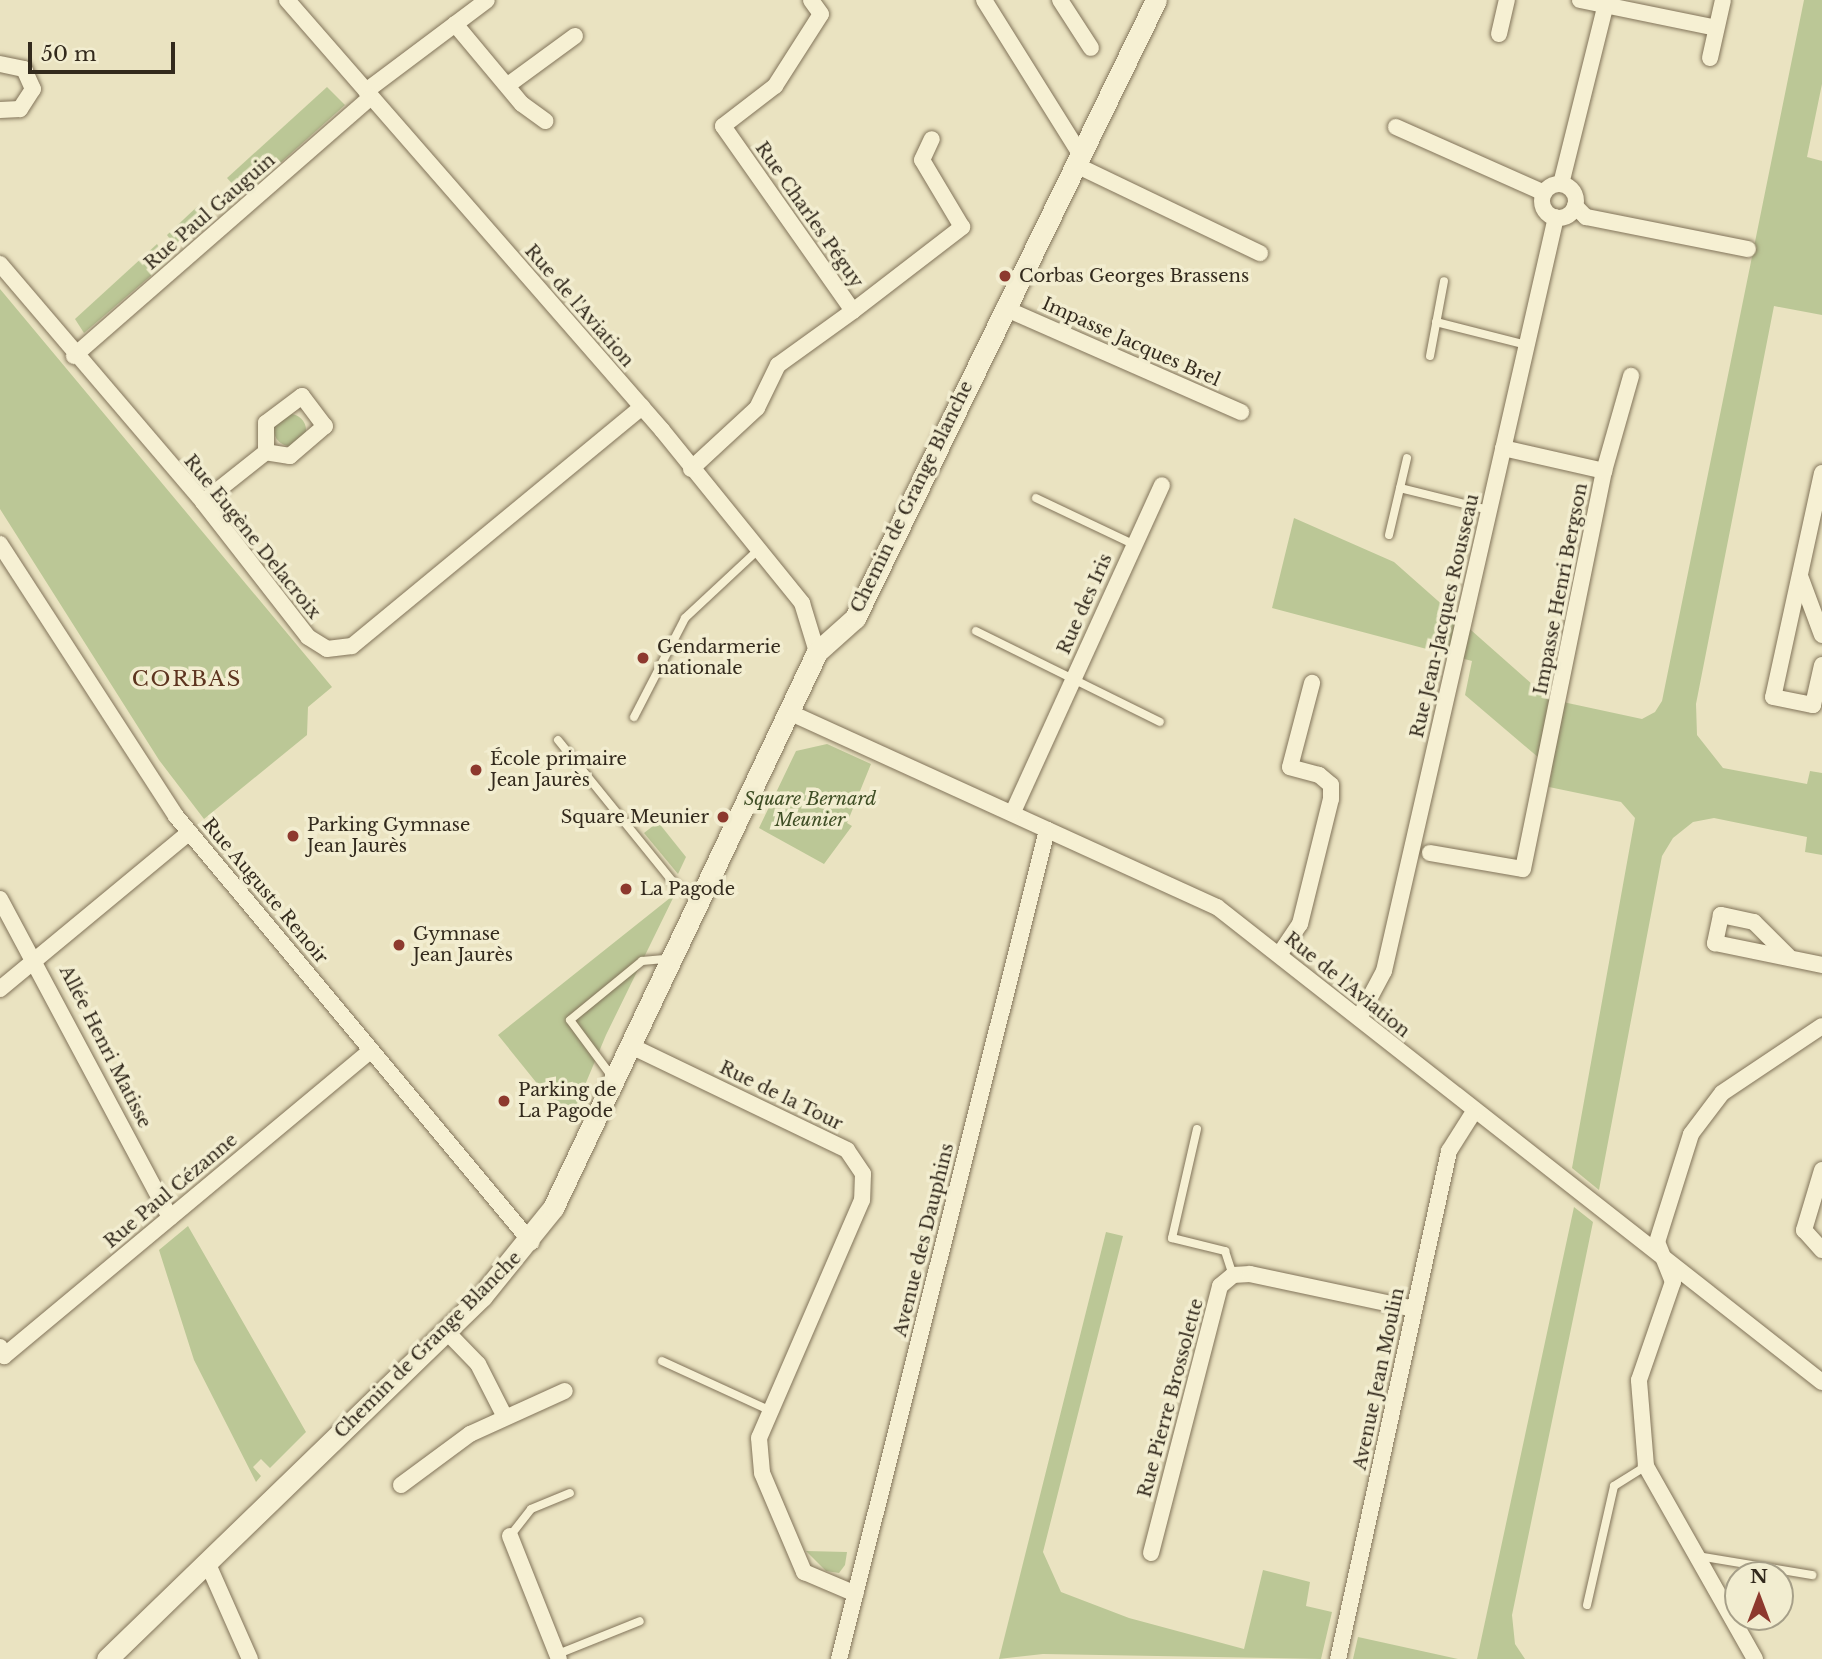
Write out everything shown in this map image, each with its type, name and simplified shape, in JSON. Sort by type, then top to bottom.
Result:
[{"type":"street","name":"Rue de l'Aviation","points":[[287,0],[642,407],[802,603],[817,652]]},
{"type":"street","name":"Rue Paul Gauguin","points":[[74,356],[368,94],[487,0]]},
{"type":"street","name":"Rue Charles Péguy","points":[[691,469],[757,408],[778,365],[853,311],[723,126],[775,86],[821,14],[811,0]]},
{"type":"street","points":[[984,0],[1078,160],[1260,253]]},
{"type":"street","points":[[1060,0],[1091,48]]},
{"type":"street","name":"Chemin de Grange Blanche","points":[[107,1659],[446,1331],[531,1241],[674,959],[791,713],[817,652],[855,618],[1156,0]]},
{"type":"street","points":[[1499,34],[1507,0]]},
{"type":"street","points":[[1580,0],[1606,3],[1716,28]]},
{"type":"street","points":[[1710,58],[1723,0]]},
{"type":"street","points":[[1544,193],[1561,184],[1606,3]]},
{"type":"street","points":[[455,24],[508,85],[545,121]]},
{"type":"street","points":[[508,85],[575,36]]},
{"type":"street","points":[[0,64],[24,69],[33,89],[20,109],[0,110]]},
{"type":"street","points":[[1396,127],[1544,193]]},
{"type":"street","points":[[853,311],[962,227],[922,160],[932,139]]},
{"type":"street","points":[[1561,184],[1574,192],[1575,206],[1586,217],[1748,249]]},
{"type":"street","points":[[1544,193],[1544,208],[1556,218],[1575,206]]},
{"type":"street","name":"Rue Jean-Jacques Rousseau","points":[[1359,1018],[1384,971],[1556,218]]},
{"type":"street","name":"Rue Eugène Delacroix","points":[[0,264],[74,356],[203,502],[317,646],[342,650],[642,407]]},
{"type":"street","name":"Impasse Jacques Brel","points":[[1004,308],[1241,412]]},
{"type":"street","name":"Impasse Henri Bergson","points":[[1430,853],[1523,869],[1604,471],[1631,376]]},
{"type":"street","name":"Impasse Henri Bergson","points":[[1503,448],[1604,471]]},
{"type":"street","points":[[203,502],[266,452]]},
{"type":"street","points":[[1822,472],[1773,697],[1813,705],[1822,665]]},
{"type":"street","name":"Rue des Iris","points":[[1013,812],[1161,485]]},
{"type":"street","name":"Rue Auguste Renoir","points":[[0,544],[145,772],[190,832],[531,1241]]},
{"type":"street","points":[[1800,576],[1822,635]]},
{"type":"street","points":[[1279,955],[1300,924],[1331,799],[1331,785],[1319,775],[1290,767],[1312,683]]},
{"type":"street","name":"Rue de l'Aviation","points":[[791,713],[1013,812],[1047,830],[1184,889],[1279,955],[1359,1018],[1472,1114],[1822,1382]]},
{"type":"street","name":"Avenue des Dauphins","points":[[839,1659],[1047,830]]},
{"type":"street","points":[[0,989],[190,832]]},
{"type":"street","name":"Allée Henri Matisse","points":[[0,899],[37,958],[170,1217]]},
{"type":"street","points":[[1788,956],[1822,965]]},
{"type":"street","points":[[1755,1659],[1646,1466],[1637,1421],[1639,1380],[1673,1282],[1657,1241],[1691,1134],[1722,1093],[1822,1026]]},
{"type":"street","name":"Rue de la Tour","points":[[631,1046],[847,1150],[863,1174],[862,1200],[767,1409],[759,1437],[762,1474],[790,1545],[804,1572],[856,1594]]},
{"type":"street","name":"Rue Paul Cézanne","points":[[1,1356],[371,1050]]},
{"type":"street","name":"Avenue Jean Moulin","points":[[1338,1659],[1449,1151],[1472,1114]]},
{"type":"street","points":[[1822,1170],[1804,1230],[1822,1250]]},
{"type":"street","points":[[1233,1275],[1414,1309]]},
{"type":"street","name":"Rue Pierre Brossolette","points":[[1152,1552],[1220,1286],[1233,1275]]},
{"type":"street","points":[[446,1331],[478,1364],[505,1417]]},
{"type":"street","points":[[401,1485],[505,1417],[565,1391]]},
{"type":"street","points":[[510,1536],[559,1657]]},
{"type":"street","points":[[207,1562],[250,1659]]},
{"type":"lane","points":[[1430,356],[1444,281]]},
{"type":"lane","points":[[1436,322],[1527,345]]},
{"type":"lane","points":[[1389,535],[1407,458]]},
{"type":"lane","points":[[1400,488],[1489,510]]},
{"type":"lane","name":"Rue des Iris","points":[[1036,498],[1133,544]]},
{"type":"lane","points":[[634,717],[685,618],[758,550]]},
{"type":"lane","name":"Rue des Iris","points":[[976,631],[1160,722]]},
{"type":"lane","points":[[558,740],[677,887],[703,899]]},
{"type":"lane","points":[[614,1080],[570,1020],[642,961],[674,959]]},
{"type":"lane","points":[[1196,1129],[1172,1238],[1225,1251],[1233,1275]]},
{"type":"lane","points":[[662,1361],[767,1409]]},
{"type":"lane","points":[[1587,1605],[1614,1486],[1646,1466]]},
{"type":"lane","points":[[510,1536],[531,1509],[570,1493]]},
{"type":"lane","points":[[1695,1555],[1812,1575]]},
{"type":"lane","points":[[559,1657],[640,1621]]},
{"type":"green space","points":[[1804,0],[1822,0],[1822,84],[1807,157],[1822,161],[1822,315],[1774,306],[1696,704],[1697,735],[1723,768],[1807,784],[1810,771],[1822,773],[1822,855],[1805,852],[1807,837],[1714,818],[1693,822],[1673,838],[1662,856],[1599,1190],[1572,1168],[1635,818],[1621,802],[1549,787],[1552,769],[1465,695],[1472,661],[1272,608],[1294,518],[1394,562],[1549,699],[1642,719],[1655,712],[1662,701]]},
{"type":"green space","points":[[327,87],[345,105],[249,191],[238,190],[227,178]]},
{"type":"green space","points":[[201,203],[212,221],[176,247],[167,235]]},
{"type":"green space","points":[[157,244],[167,262],[84,333],[75,319]]},
{"type":"green space","points":[[0,289],[332,687],[308,707],[307,735],[204,819],[159,760],[0,509]]},
{"type":"green space","points":[[290,414],[301,419],[306,430],[301,441],[290,446],[279,441],[274,430],[279,419]]},
{"type":"green space","name":"Square Bernard Meunier","points":[[827,744],[871,764],[847,823],[852,826],[824,864],[759,828],[796,751]]},
{"type":"green space","points":[[658,822],[686,857],[678,874],[644,833]]},
{"type":"green space","points":[[675,894],[606,1035],[569,1123],[498,1035]]},
{"type":"green space","points":[[1574,1207],[1593,1222],[1512,1615],[1515,1644],[1525,1659],[1477,1659]]},
{"type":"green space","points":[[188,1226],[306,1432],[270,1468],[261,1459],[253,1467],[261,1476],[256,1482],[194,1360],[159,1250]]},
{"type":"green space","points":[[1106,1232],[1123,1236],[1043,1552],[1061,1592],[1129,1618],[1244,1649],[1263,1570],[1310,1582],[1306,1606],[1332,1612],[1321,1659],[1043,1654],[999,1659]]},
{"type":"green space","points":[[806,1551],[847,1552],[845,1565],[839,1573],[826,1571]]},
{"type":"green space","points":[[1358,1637],[1458,1659],[1353,1659]]},
{"type":"place","name":"Corbas Georges Brassens","points":[[1005,276]]},
{"type":"place","name":"Gendarmerie nationale","points":[[643,658]]},
{"type":"place","name":"École primaire Jean Jaurès","points":[[476,770]]},
{"type":"place","name":"Square Meunier","points":[[723,817]]},
{"type":"place","name":"Parking Gymnase Jean Jaurès","points":[[293,836]]},
{"type":"place","name":"La Pagode","points":[[626,889]]},
{"type":"place","name":"Gymnase Jean Jaurès","points":[[399,945]]},
{"type":"place","name":"Parking de La Pagode","points":[[504,1101]]},
{"type":"district","name":"CORBAS","points":[[187,679]]}]
